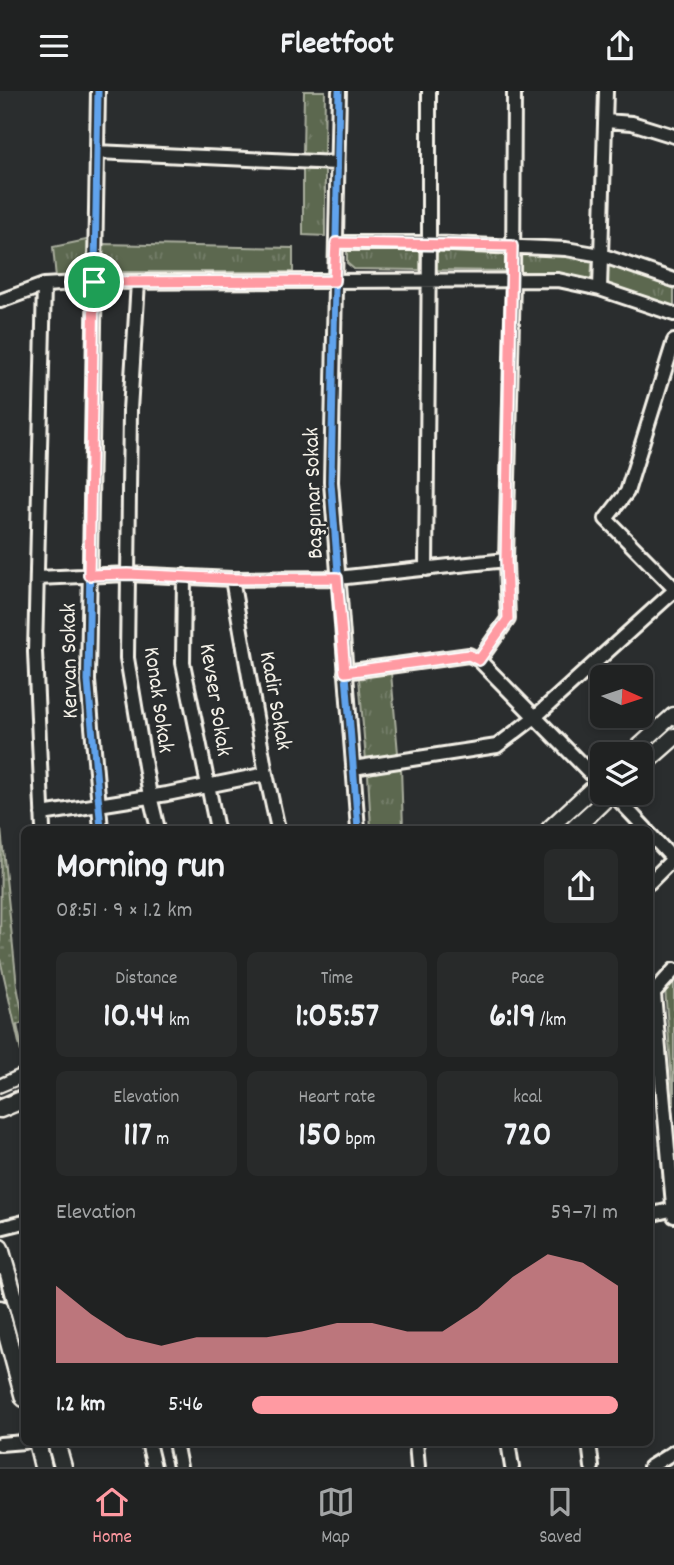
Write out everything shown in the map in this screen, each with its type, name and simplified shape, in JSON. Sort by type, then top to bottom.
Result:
[{"type":"main road","points":[[645,742],[674,716]]},
{"type":"main road","points":[[653,756],[674,737]]},
{"type":"main road","points":[[554,826],[590,799]]},
{"type":"main road","points":[[576,826],[592,805]]},
{"type":"main road","points":[[0,1088],[21,1078]]},
{"type":"main road","points":[[0,1109],[21,1100]]},
{"type":"main road","points":[[0,1248],[21,1322]]},
{"type":"main road","points":[[0,1309],[21,1387]]},
{"type":"main road","points":[[38,1446],[43,1467]]},
{"type":"main road","points":[[57,1446],[63,1467]]},
{"type":"street","name":"Kervan Sokak","points":[[98,91],[88,681],[101,826]]},
{"type":"street","name":"Başpınar Sokak","points":[[338,91],[331,482],[358,826]]},
{"type":"street","points":[[426,569],[429,91]]},
{"type":"street","points":[[479,660],[508,619],[506,560],[513,280],[514,91]]},
{"type":"street","points":[[600,289],[606,91]]},
{"type":"street","points":[[606,121],[632,123],[674,136]]},
{"type":"street","points":[[97,152],[337,163]]},
{"type":"street","points":[[336,243],[429,243],[566,249],[601,255],[674,280]]},
{"type":"street","points":[[0,301],[44,285],[94,282],[558,280],[600,289],[674,314]]},
{"type":"street","name":"Konak Sokak","points":[[138,282],[130,411],[127,658],[149,796],[157,826]]},
{"type":"street","points":[[43,826],[36,652],[44,285]]},
{"type":"street","points":[[353,768],[498,746],[535,717],[674,589],[606,520],[627,492],[674,341]]},
{"type":"street","points":[[37,578],[128,574],[232,579],[337,578],[506,560]]},
{"type":"street","name":"Kevser Sokak","points":[[184,576],[183,663],[216,826]]},
{"type":"street","name":"Kadir Sokak","points":[[232,579],[277,826]]},
{"type":"street","points":[[345,672],[469,655],[479,660],[590,771]]},
{"type":"street","points":[[42,814],[266,774]]},
{"type":"street","points":[[623,805],[643,826]]},
{"type":"street","points":[[653,836],[674,859],[653,879]]},
{"type":"street","points":[[653,994],[674,970]]},
{"type":"street","points":[[653,1015],[674,1216]]},
{"type":"street","points":[[653,1214],[674,1209]]},
{"type":"street","points":[[0,1228],[21,1223]]},
{"type":"street","points":[[0,1444],[21,1442]]},
{"type":"street","points":[[149,1446],[154,1467]]},
{"type":"street","points":[[176,1446],[180,1467]]},
{"type":"street","points":[[416,1446],[418,1467]]},
{"type":"street","points":[[509,1446],[512,1467]]},
{"type":"street","points":[[589,1446],[592,1467]]},
{"type":"street","points":[[650,1467],[674,1452]]},
{"type":"green space","points":[[304,91],[325,91],[324,155],[303,154]]},
{"type":"green space","points":[[303,170],[325,170],[325,236],[303,235]]},
{"type":"green space","points":[[91,239],[93,269],[56,278],[53,247]]},
{"type":"green space","points":[[103,244],[293,248],[293,272],[101,272]]},
{"type":"green space","points":[[347,249],[420,249],[420,270],[354,269],[347,263]]},
{"type":"green space","points":[[433,250],[506,250],[506,271],[433,270]]},
{"type":"green space","points":[[521,253],[560,254],[592,263],[591,283],[557,272],[520,272]]},
{"type":"green space","points":[[607,265],[674,287],[674,308],[608,287]]},
{"type":"green space","points":[[391,673],[398,753],[366,761],[359,678]]},
{"type":"green space","points":[[401,767],[403,826],[371,826],[368,774]]},
{"type":"green space","points":[[1,829],[21,1007],[21,1023],[17,1025],[21,1052],[0,959]]},
{"type":"green space","points":[[674,981],[674,1106],[665,988]]},
{"type":"tram line","points":[[653,744],[674,725]]},
{"type":"tram line","points":[[563,826],[590,802]]},
{"type":"tram line","points":[[0,1093],[21,1084]]},
{"type":"tram line","points":[[0,1275],[21,1352]]},
{"type":"tram line","points":[[47,1446],[53,1467]]},
{"type":"cycle path","points":[[98,91],[88,681],[101,826]]},
{"type":"cycle path","points":[[339,91],[331,482],[358,826]]},
{"type":"route","points":[[336,243],[512,246],[506,560],[508,619],[479,660],[469,655],[345,672],[337,578],[232,579],[89,575],[94,282],[334,281],[336,243]]}]
